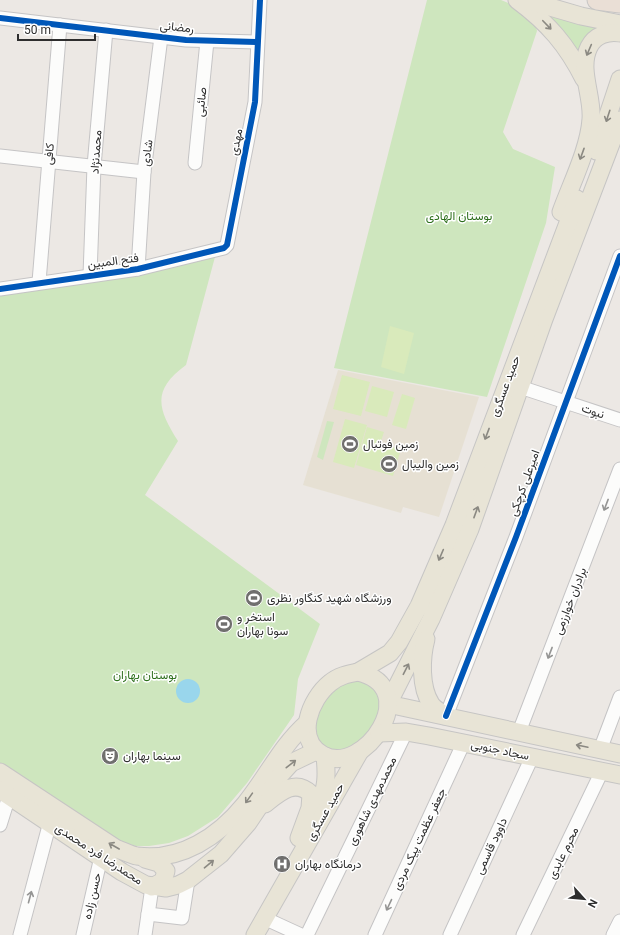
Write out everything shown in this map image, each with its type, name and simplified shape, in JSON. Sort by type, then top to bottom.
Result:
[{"type":"highway","points":[[597,0],[620,3]]},
{"type":"main road","points":[[517,0],[546,23],[565,45],[574,58],[589,88]]},
{"type":"main road","points":[[526,0],[581,16],[620,24]]},
{"type":"main road","points":[[516,384],[526,313],[587,140],[592,118],[585,68],[587,53],[594,40],[605,33],[620,33]]},
{"type":"main road","name":"حمید عسگری","points":[[388,704],[431,619],[470,529],[516,384],[620,79]]},
{"type":"main road","name":"حمید عسگری","points":[[358,672],[390,652],[398,642],[419,606],[544,319],[620,120]]},
{"type":"main road","points":[[516,384],[553,322],[620,148]]},
{"type":"main road","points":[[431,619],[424,647],[424,681],[432,706],[446,716]]},
{"type":"main road","points":[[358,672],[368,674],[380,681],[386,693],[388,704],[386,718],[379,733],[360,751],[341,757],[321,753],[312,743],[307,724],[309,713],[317,697],[330,683],[344,675],[358,672]]},
{"type":"main road","name":"سجاد جنوبی","points":[[388,704],[620,754]]},
{"type":"main road","name":"محمدرضا فرد محمدی","points":[[0,772],[117,849],[136,856],[155,857],[172,855],[192,848],[214,835],[246,803],[294,735],[307,724]]},
{"type":"main road","name":"سجاد جنوبی","points":[[379,733],[406,732],[464,742],[620,775]]},
{"type":"main road","name":"حمید عسگری","points":[[255,935],[360,751]]},
{"type":"main road","name":"حمید عسگری","points":[[245,935],[326,788],[327,772],[321,753]]},
{"type":"main road","name":"محمدرضا فرد محمدی","points":[[4,793],[50,822],[127,875],[152,887],[166,888],[178,886],[188,880],[221,854],[257,810],[281,774],[291,763],[321,753]]},
{"type":"main road","points":[[257,810],[283,790],[292,786],[301,787],[307,790],[311,794],[310,808],[299,838]]},
{"type":"main road","points":[[136,856],[159,863],[166,871],[163,881],[152,887]]},
{"type":"street","name":"مهدی","points":[[227,245],[255,102],[260,0]]},
{"type":"street","name":"رمضانی","points":[[0,18],[161,37],[207,41],[257,42]]},
{"type":"street","name":"کافی","points":[[39,282],[60,25]]},
{"type":"street","name":"محمدنژاد","points":[[90,275],[94,166],[106,30]]},
{"type":"street","name":"شادی","points":[[138,269],[144,172],[161,37]]},
{"type":"street","name":"صائبی","points":[[195,163],[207,41]]},
{"type":"street","points":[[0,156],[144,172]]},
{"type":"street","name":"فتح المبین","points":[[0,288],[138,269],[224,248],[227,245]]},
{"type":"street","name":"امیرعلی کرچکی","points":[[446,716],[516,537],[620,256]]},
{"type":"street","name":"نبوت","points":[[516,384],[620,420]]},
{"type":"street","name":"برادران خوارزمی","points":[[520,732],[620,469]]},
{"type":"street","points":[[600,750],[620,697]]},
{"type":"street","name":"محمدمهدی شاهوری","points":[[307,935],[406,732]]},
{"type":"street","name":"جعفر عظمت پیک مردی","points":[[375,935],[464,742]]},
{"type":"street","name":"داوود قاسمی","points":[[450,935],[532,757]]},
{"type":"street","name":"محرم عابدی","points":[[523,935],[602,771]]},
{"type":"street","points":[[0,824],[4,793]]},
{"type":"street","points":[[20,935],[50,822]]},
{"type":"street","name":"حسن زاده","points":[[83,935],[101,857]]},
{"type":"street","points":[[148,914],[182,918],[188,880]]},
{"type":"street","points":[[145,935],[152,887]]},
{"type":"street","points":[[264,918],[301,935]]},
{"type":"street","points":[[613,935],[620,921]]},
{"type":"shaded area","points":[[338,370],[479,397],[439,517],[403,507],[401,513],[303,485]]},
{"type":"green space","name":"بوستان الهادی","points":[[427,0],[501,0],[522,9],[534,18],[537,31],[503,132],[513,149],[555,167],[546,223],[487,397],[334,368]]},
{"type":"green space","points":[[533,6],[611,25],[579,58]]},
{"type":"green space","name":"بوستان بهاران","points":[[215,257],[186,365],[167,383],[161,400],[162,409],[166,419],[178,441],[145,495],[320,624],[298,679],[294,715],[247,783],[218,817],[188,836],[169,843],[136,846],[111,837],[0,765],[0,294]]},
{"type":"green space","points":[[390,326],[414,333],[404,374],[381,367]]},
{"type":"green space","points":[[342,375],[370,382],[361,416],[333,409]]},
{"type":"green space","points":[[372,386],[394,392],[387,417],[365,411]]},
{"type":"green space","points":[[402,394],[415,398],[406,429],[392,425]]},
{"type":"green space","name":"زمین فوتبال","points":[[345,419],[367,425],[354,468],[333,462]]},
{"type":"green space","points":[[327,421],[334,422],[323,460],[317,457]]},
{"type":"green space","points":[[367,427],[384,432],[380,444],[401,449],[393,476],[356,465]]},
{"type":"green space","points":[[354,679],[371,682],[383,701],[376,727],[355,748],[331,753],[317,742],[314,718],[317,710],[333,689]]},
{"type":"water","points":[[188,679],[197,682],[200,691],[197,700],[188,703],[179,700],[176,691],[179,682]]},
{"type":"cycle path","points":[[0,289],[138,269],[224,248],[227,245],[255,102],[260,0]]},
{"type":"cycle path","points":[[0,18],[186,40],[257,42]]},
{"type":"cycle path","points":[[446,716],[516,537],[620,256]]},
{"type":"place","name":"زمین فوتبال","points":[[350,444]]},
{"type":"place","name":"زمین والیبال","points":[[389,464]]},
{"type":"place","name":"ورزشگاه شهید کنگاور نظری","points":[[254,598]]},
{"type":"place","name":"استخر و سونا بهاران","points":[[224,624]]},
{"type":"place","name":"سینما بهاران","points":[[110,756]]},
{"type":"place","name":"درمانگاه بهاران","points":[[282,864]]}]
